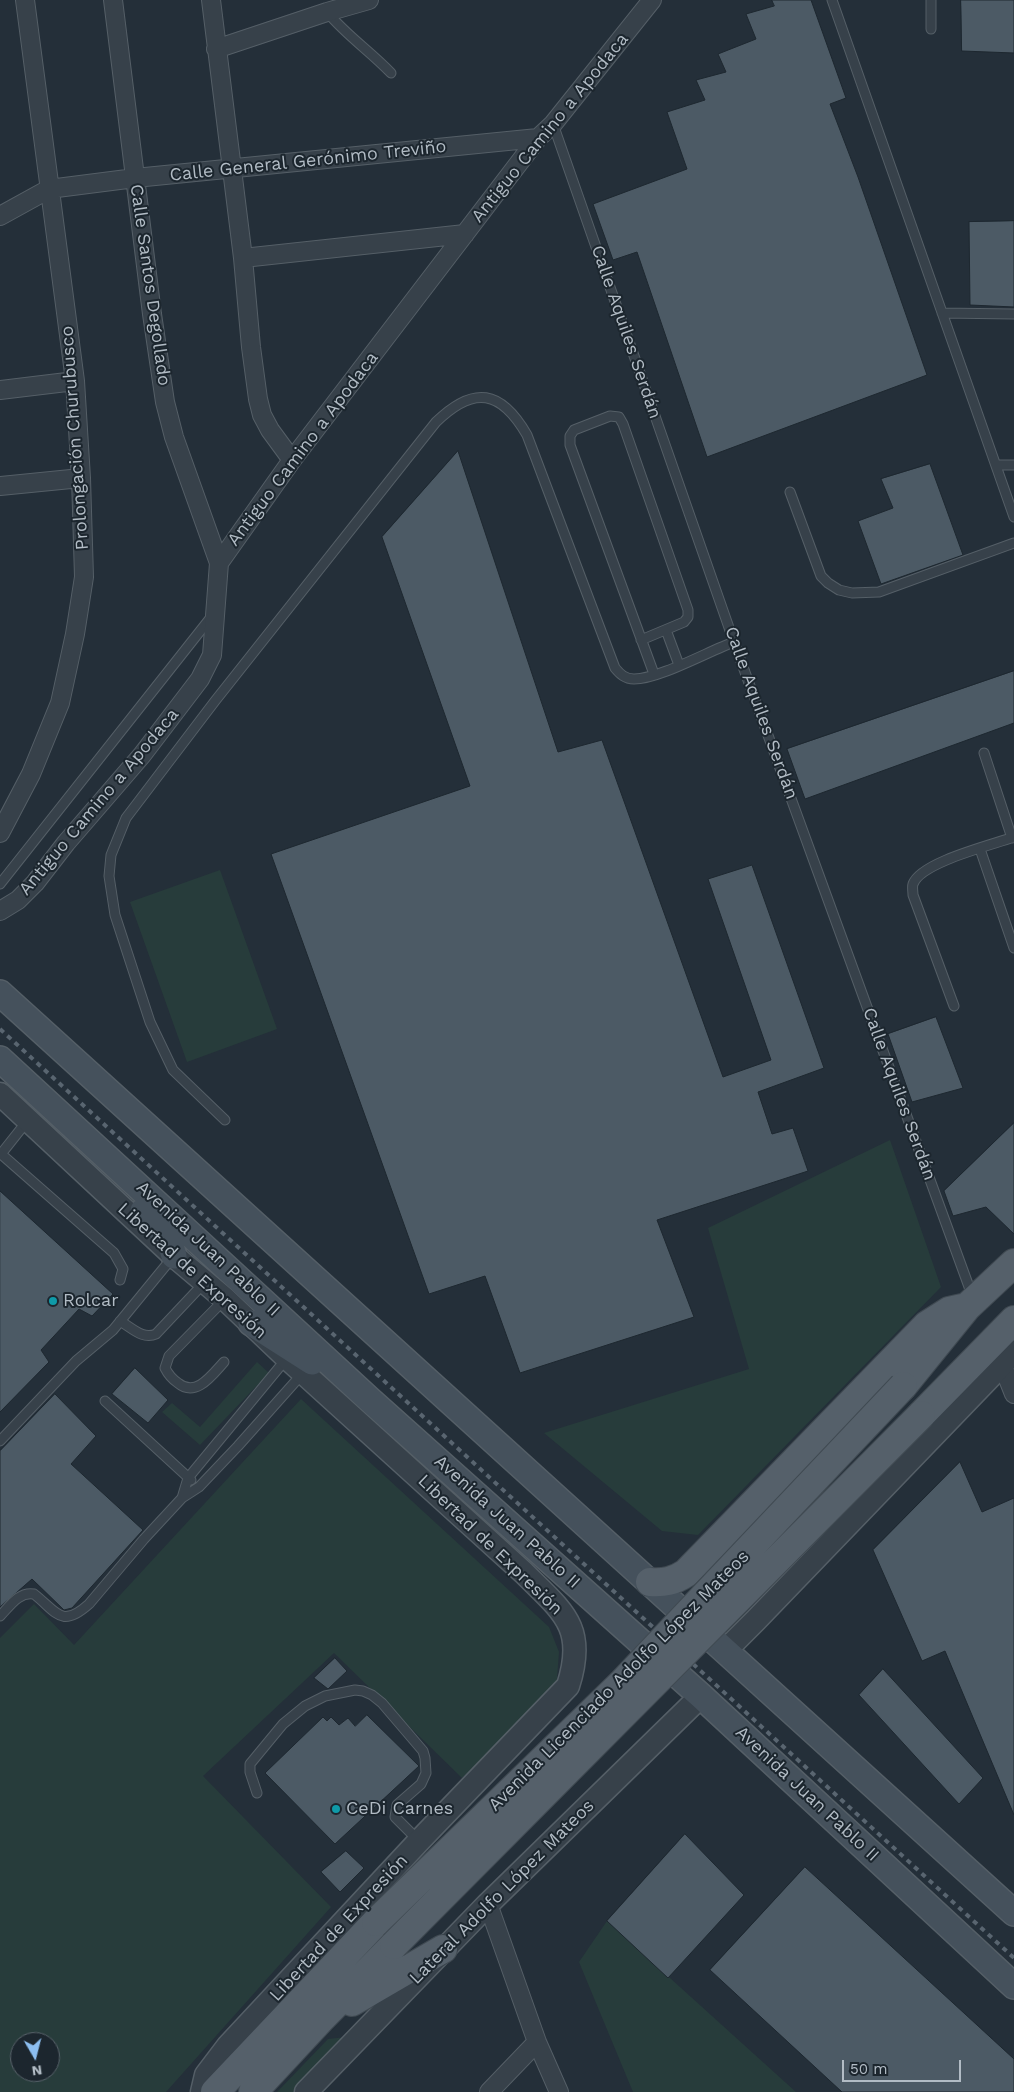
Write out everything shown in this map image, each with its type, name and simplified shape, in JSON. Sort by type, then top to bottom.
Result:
[{"type":"main road","points":[[0,993],[1014,1913]]},
{"type":"main road","name":"Avenida Juan Pablo II","points":[[0,1059],[370,1400],[701,1696],[1014,1986]]},
{"type":"main road","points":[[72,1124],[89,1152],[169,1239],[174,1256]]},
{"type":"main road","name":"Avenida Licenciado Adolfo López Mateos","points":[[216,2092],[376,1922],[622,1683],[903,1386],[971,1304],[1014,1263]]},
{"type":"main road","points":[[650,1582],[660,1583],[677,1579],[699,1562],[927,1325],[949,1311],[971,1304]]},
{"type":"main road","name":"Avenida Licenciado Adolfo López Mateos","points":[[253,2092],[320,2020],[922,1415],[1014,1320]]},
{"type":"main road","points":[[252,1323],[370,1400]]},
{"type":"main road","points":[[320,2020],[443,1949]]},
{"type":"street","name":"Prolongación Churubusco","points":[[0,833],[31,774],[60,703],[84,578],[81,478],[75,381],[25,0]]},
{"type":"street","name":"Calle Santos Degollado","points":[[113,0],[152,314],[165,402],[174,437],[219,563]]},
{"type":"street","points":[[211,0],[243,258],[251,347],[258,398],[262,415],[270,430],[292,460]]},
{"type":"street","points":[[216,49],[369,0]]},
{"type":"street","name":"Antiguo Camino a Apodaca","points":[[0,911],[18,900],[35,883],[66,843],[142,755],[200,679],[212,655],[219,563],[292,460],[538,138],[553,124],[652,0]]},
{"type":"street","name":"Calle General Gerónimo Treviño","points":[[49,189],[135,178],[231,170],[538,138]]},
{"type":"street","points":[[0,216],[49,189]]},
{"type":"street","points":[[243,258],[465,234]]},
{"type":"street","points":[[0,390],[75,381]]},
{"type":"street","points":[[0,486],[81,478]]},
{"type":"street","name":"Libertad de Expresión","points":[[0,1094],[174,1256],[252,1323],[287,1358],[546,1594],[561,1610],[569,1622],[574,1636],[575,1661],[568,1686],[419,1841],[228,2046],[206,2075],[202,2092]]},
{"type":"street","points":[[1008,1358],[1014,1394]]},
{"type":"street","points":[[726,1650],[1008,1358]]},
{"type":"street","points":[[699,1562],[700,1578],[704,1592],[714,1605],[726,1614],[741,1620],[756,1620]]},
{"type":"street","name":"Lateral Adolfo López Mateos","points":[[306,2092],[443,1949],[701,1696]]},
{"type":"street","points":[[488,1904],[537,2042],[559,2092]]},
{"type":"street","points":[[489,2092],[537,2042]]},
{"type":"lane","points":[[832,0],[1014,517]]},
{"type":"lane","points":[[931,0],[931,29]]},
{"type":"lane","points":[[327,12],[352,40],[373,54],[391,72]]},
{"type":"lane","name":"Calle Aquiles Serdán","points":[[553,124],[734,642],[971,1304]]},
{"type":"lane","points":[[942,313],[1014,314]]},
{"type":"lane","points":[[225,1120],[173,1070],[150,1022],[115,915],[109,876],[111,855],[126,818],[189,734],[447,411],[475,397],[492,398],[504,405],[518,419],[527,435],[614,668],[625,678],[633,679],[654,674],[734,642]]},
{"type":"lane","points":[[642,640],[684,622],[688,617],[688,610],[623,424],[619,417],[610,416],[574,430],[570,436],[570,445],[654,674]]},
{"type":"lane","points":[[996,465],[1014,465]]},
{"type":"lane","points":[[790,492],[821,576],[839,590],[852,593],[879,592],[1014,543]]},
{"type":"lane","points":[[0,884],[215,612]]},
{"type":"lane","points":[[666,630],[678,665]]},
{"type":"lane","points":[[954,1006],[913,895],[913,885],[919,875],[930,866],[1013,837],[984,752]]},
{"type":"lane","points":[[980,849],[1014,948]]},
{"type":"lane","points":[[28,1120],[0,1153],[114,1253],[123,1269],[120,1280]]},
{"type":"lane","points":[[0,1441],[76,1361],[114,1330],[174,1256]]},
{"type":"lane","points":[[120,1321],[144,1336],[156,1334],[206,1282]]},
{"type":"lane","points":[[224,1362],[202,1385],[188,1388],[174,1380],[165,1368],[169,1356],[225,1299]]},
{"type":"lane","points":[[182,1498],[188,1478],[287,1358]]},
{"type":"lane","points":[[0,1616],[21,1595],[29,1593],[34,1594],[62,1618],[76,1615],[89,1604],[144,1539],[182,1498],[199,1487],[304,1372]]},
{"type":"lane","points":[[105,1401],[199,1487]]},
{"type":"lane","points":[[257,1792],[250,1772],[250,1764],[283,1724],[317,1699],[345,1692],[363,1691],[382,1703],[423,1751],[426,1764],[424,1778],[421,1784],[397,1806],[395,1817],[419,1841]]},
{"type":"green space","points":[[220,870],[277,1029],[187,1062],[130,902]]},
{"type":"green space","points":[[890,1140],[941,1287],[698,1535],[662,1531],[544,1433],[749,1369],[708,1228]]},
{"type":"green space","points":[[257,1362],[269,1373],[200,1445],[162,1412],[172,1403],[200,1427]]},
{"type":"green space","points":[[301,1399],[549,1627],[559,1652],[556,1691],[462,1778],[334,1653],[203,1776],[331,1907],[166,2092],[0,2092],[0,1638],[34,1604],[74,1645]]},
{"type":"green space","points":[[607,1921],[796,2092],[633,2092],[579,1962]]},
{"type":"green space","points":[[355,2036],[301,2092],[277,2092],[328,2039]]},
{"type":"building","points":[[772,0],[811,0],[846,98],[830,104],[858,177],[927,375],[707,457],[637,252],[613,260],[593,204],[687,169],[667,112],[705,100],[696,80],[726,72],[718,54],[756,39],[746,14],[774,6]]},
{"type":"building","points":[[961,0],[1014,0],[1014,53],[962,51]]},
{"type":"building","points":[[1014,221],[1014,307],[970,305],[969,222]]},
{"type":"building","points":[[458,451],[558,752],[602,740],[723,1077],[771,1060],[708,879],[752,865],[824,1068],[758,1092],[772,1134],[793,1128],[808,1171],[657,1220],[694,1317],[520,1373],[485,1276],[429,1294],[271,854],[470,786],[382,537]]},
{"type":"building","points":[[930,464],[963,555],[881,584],[858,521],[893,508],[881,479]]},
{"type":"building","points":[[1014,671],[1014,723],[805,799],[787,749]]},
{"type":"building","points":[[936,1017],[963,1088],[912,1102],[888,1034]]},
{"type":"building","points":[[1014,1123],[1014,1234],[986,1207],[953,1216],[944,1191]]},
{"type":"building","name":"Rolcar","points":[[0,1191],[113,1294],[92,1316],[79,1309],[41,1350],[49,1362],[0,1412]]},
{"type":"building","points":[[135,1368],[168,1400],[148,1423],[112,1394]]},
{"type":"building","points":[[55,1394],[96,1436],[71,1464],[143,1530],[72,1608],[64,1610],[32,1579],[0,1607],[0,1451]]},
{"type":"building","points":[[960,1462],[982,1512],[1014,1498],[1014,1815],[945,1651],[922,1661],[873,1550]]},
{"type":"building","points":[[335,1658],[347,1671],[328,1689],[314,1678]]},
{"type":"building","points":[[883,1669],[983,1778],[959,1804],[859,1695]]},
{"type":"building","name":"CeDi Carnes","points":[[367,1715],[419,1766],[335,1844],[265,1773],[323,1717],[327,1721],[331,1717],[339,1725],[348,1718],[355,1726]]},
{"type":"building","points":[[685,1834],[744,1895],[668,1978],[607,1921]]},
{"type":"building","points":[[346,1851],[364,1868],[340,1892],[321,1872]]},
{"type":"building","points":[[805,1867],[1014,2059],[1014,2092],[842,2092],[710,1970]]},
{"type":"railway","points":[[0,1029],[1014,1958]]},
{"type":"place","name":"Rolcar","points":[[53,1301]]},
{"type":"place","name":"CeDi Carnes","points":[[336,1809]]}]
